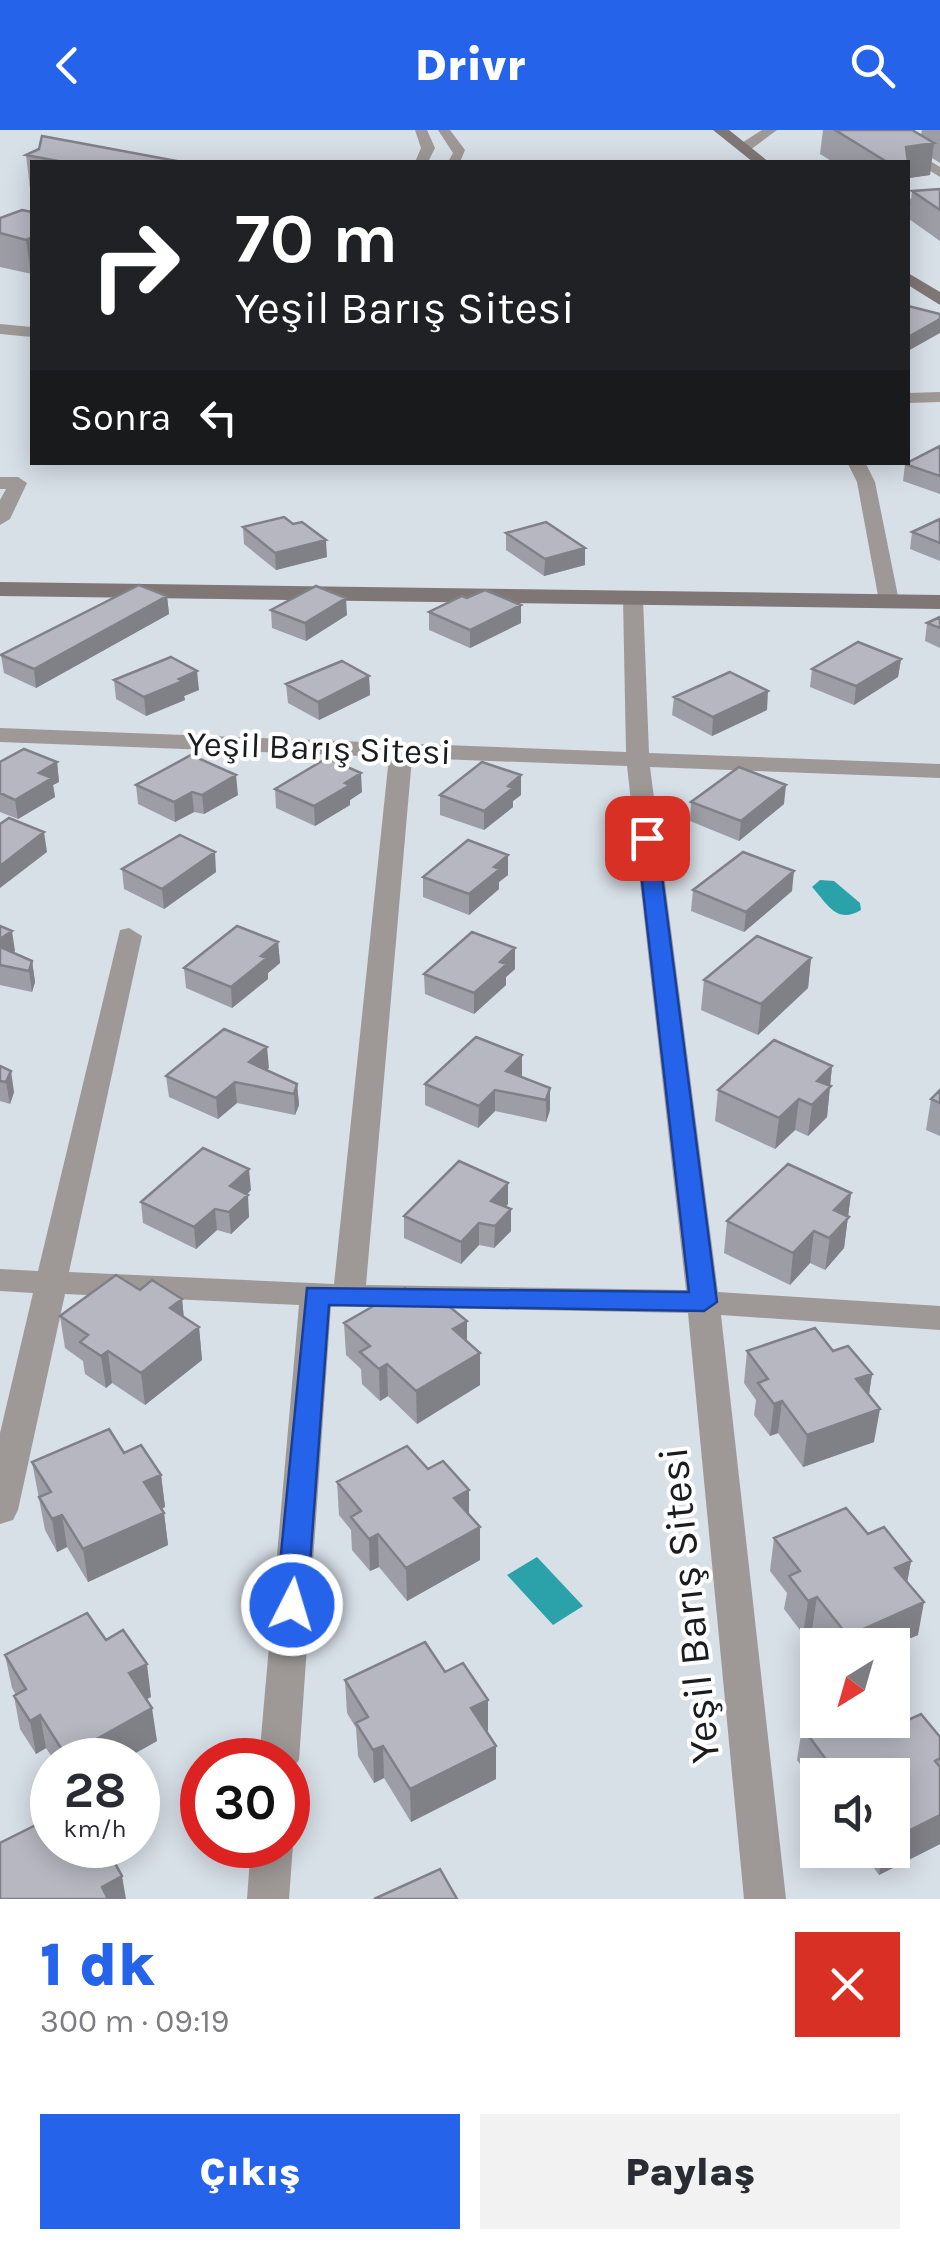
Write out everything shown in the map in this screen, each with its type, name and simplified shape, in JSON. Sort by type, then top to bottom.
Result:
[{"type":"street","points":[[421,130],[428,148],[423,160]]},
{"type":"street","points":[[444,130],[460,153],[455,160]]},
{"type":"street","points":[[720,130],[760,160]]},
{"type":"street","points":[[745,146],[770,130]]},
{"type":"street","points":[[870,130],[940,173]]},
{"type":"street","points":[[882,130],[940,163]]},
{"type":"street","points":[[910,203],[940,200]]},
{"type":"street","points":[[910,260],[940,280]]},
{"type":"street","points":[[910,279],[940,300]]},
{"type":"street","points":[[0,329],[30,332]]},
{"type":"street","points":[[910,398],[940,398]]},
{"type":"street","points":[[858,465],[866,482],[889,601]]},
{"type":"street","points":[[0,519],[9,483]]},
{"type":"street","points":[[0,589],[940,602]]},
{"type":"street","name":"Yeşil Barış Sitesi","points":[[633,598],[638,760],[704,1302],[765,1899]]},
{"type":"street","name":"Yeşil Barış Sitesi","points":[[0,735],[940,771]]},
{"type":"street","points":[[282,1738],[401,751]]},
{"type":"street","points":[[0,1510],[129,936]]},
{"type":"street","points":[[0,1280],[333,1296],[704,1302],[940,1318]]},
{"type":"street","points":[[268,1899],[270,1868]]},
{"type":"water","points":[[820,880],[834,881],[860,903],[861,910],[838,914],[812,887]]},
{"type":"water","points":[[537,1557],[583,1606],[553,1625],[507,1575]]},
{"type":"building","points":[[835,130],[912,130],[934,143],[906,147],[908,160],[884,160]]},
{"type":"building","points":[[42,136],[171,160],[52,160],[26,155],[39,149]]},
{"type":"building","points":[[940,189],[940,210],[912,191]]},
{"type":"building","points":[[22,210],[30,212],[30,238],[0,233],[0,218]]},
{"type":"building","points":[[910,306],[940,314],[940,319],[910,336]]},
{"type":"building","points":[[940,446],[940,476],[908,465]]},
{"type":"building","points":[[284,517],[293,524],[302,522],[326,540],[275,553],[243,527]]},
{"type":"building","points":[[940,519],[940,543],[912,532]]},
{"type":"building","points":[[546,522],[585,548],[545,559],[506,533]]},
{"type":"building","points":[[139,585],[167,596],[34,669],[1,655]]},
{"type":"building","points":[[316,586],[346,598],[305,623],[271,610]]},
{"type":"building","points":[[485,590],[521,605],[470,630],[429,612],[462,596],[467,598]]},
{"type":"building","points":[[940,617],[940,628],[927,623]]},
{"type":"building","points":[[858,642],[901,659],[856,686],[812,669]]},
{"type":"building","points":[[171,657],[197,671],[144,697],[114,680]]},
{"type":"building","points":[[342,661],[369,676],[318,702],[286,684]]},
{"type":"building","points":[[730,672],[768,691],[713,717],[674,697]]},
{"type":"building","points":[[24,749],[57,762],[39,773],[52,778],[15,800],[0,793],[0,762]]},
{"type":"building","points":[[191,755],[236,775],[202,795],[192,792],[174,802],[136,785]]},
{"type":"building","points":[[327,758],[361,773],[345,783],[350,785],[314,806],[275,789]]},
{"type":"building","points":[[482,762],[521,775],[508,786],[513,788],[484,811],[440,795]]},
{"type":"building","points":[[739,767],[786,785],[741,821],[691,802]]},
{"type":"building","points":[[9,818],[44,832],[0,866],[0,824]]},
{"type":"building","points":[[180,835],[215,852],[162,889],[122,869]]},
{"type":"building","points":[[468,840],[508,855],[494,867],[500,869],[469,894],[423,877]]},
{"type":"building","points":[[743,852],[794,871],[746,912],[693,890]]},
{"type":"building","points":[[0,926],[12,931],[0,939]]},
{"type":"building","points":[[237,926],[278,942],[261,956],[267,958],[231,987],[184,968]]},
{"type":"building","points":[[472,932],[515,948],[500,962],[507,964],[474,993],[424,974]]},
{"type":"building","points":[[757,936],[811,958],[761,1004],[704,980]]},
{"type":"building","points":[[0,947],[32,961],[29,971],[0,965]]},
{"type":"building","points":[[224,1029],[267,1047],[249,1062],[297,1084],[294,1094],[235,1082],[216,1098],[166,1076]]},
{"type":"building","points":[[476,1037],[522,1055],[506,1071],[550,1088],[546,1100],[495,1090],[479,1106],[425,1084]]},
{"type":"building","points":[[774,1040],[832,1066],[817,1081],[831,1086],[812,1105],[799,1099],[779,1118],[718,1090]]},
{"type":"building","points":[[0,1066],[11,1071],[6,1082],[0,1081]]},
{"type":"building","points":[[203,1148],[249,1169],[230,1186],[248,1195],[229,1212],[215,1209],[194,1227],[141,1202]]},
{"type":"building","points":[[459,1161],[508,1183],[491,1201],[511,1209],[495,1226],[479,1223],[461,1242],[404,1216]]},
{"type":"building","points":[[788,1164],[851,1193],[834,1210],[849,1217],[829,1238],[814,1231],[793,1253],[727,1221]]},
{"type":"building","points":[[116,1275],[140,1290],[152,1280],[182,1299],[170,1308],[199,1327],[141,1373],[108,1351],[101,1356],[80,1342],[88,1335],[60,1316]]},
{"type":"building","points":[[405,1288],[426,1306],[440,1299],[467,1321],[453,1329],[480,1353],[416,1391],[387,1364],[379,1369],[360,1352],[370,1346],[344,1323]]},
{"type":"building","points":[[815,1328],[833,1351],[848,1346],[872,1374],[856,1379],[880,1409],[807,1435],[782,1401],[774,1404],[758,1383],[768,1379],[747,1351]]},
{"type":"building","points":[[109,1429],[124,1453],[141,1445],[161,1475],[144,1482],[164,1513],[83,1549],[62,1515],[52,1519],[39,1497],[51,1492],[32,1462]]},
{"type":"building","points":[[407,1446],[428,1469],[443,1461],[469,1490],[454,1498],[480,1527],[406,1568],[378,1534],[369,1539],[351,1517],[361,1511],[337,1482]]},
{"type":"building","points":[[846,1508],[868,1534],[884,1527],[911,1561],[895,1568],[924,1602],[866,1628],[842,1628],[817,1597],[808,1601],[789,1576],[800,1571],[774,1538]]},
{"type":"building","points":[[87,1613],[106,1640],[123,1630],[147,1664],[129,1673],[152,1708],[98,1738],[55,1738],[40,1715],[30,1721],[14,1696],[26,1689],[5,1655]]},
{"type":"building","points":[[425,1642],[445,1672],[463,1663],[488,1700],[471,1708],[496,1746],[410,1789],[383,1746],[373,1750],[356,1723],[368,1717],[345,1680]]},
{"type":"building","points":[[921,1714],[940,1737],[940,1758],[935,1761],[940,1767],[940,1815],[910,1830],[910,1758],[825,1758],[810,1738],[910,1738],[910,1719]]},
{"type":"building","points":[[30,1828],[30,1868],[118,1868],[122,1876],[102,1887],[108,1899],[0,1899],[0,1843]]},
{"type":"building","points":[[440,1869],[457,1899],[374,1899]]},
{"type":"route","points":[[292,1605],[316,1295],[704,1302],[647,838]]}]
